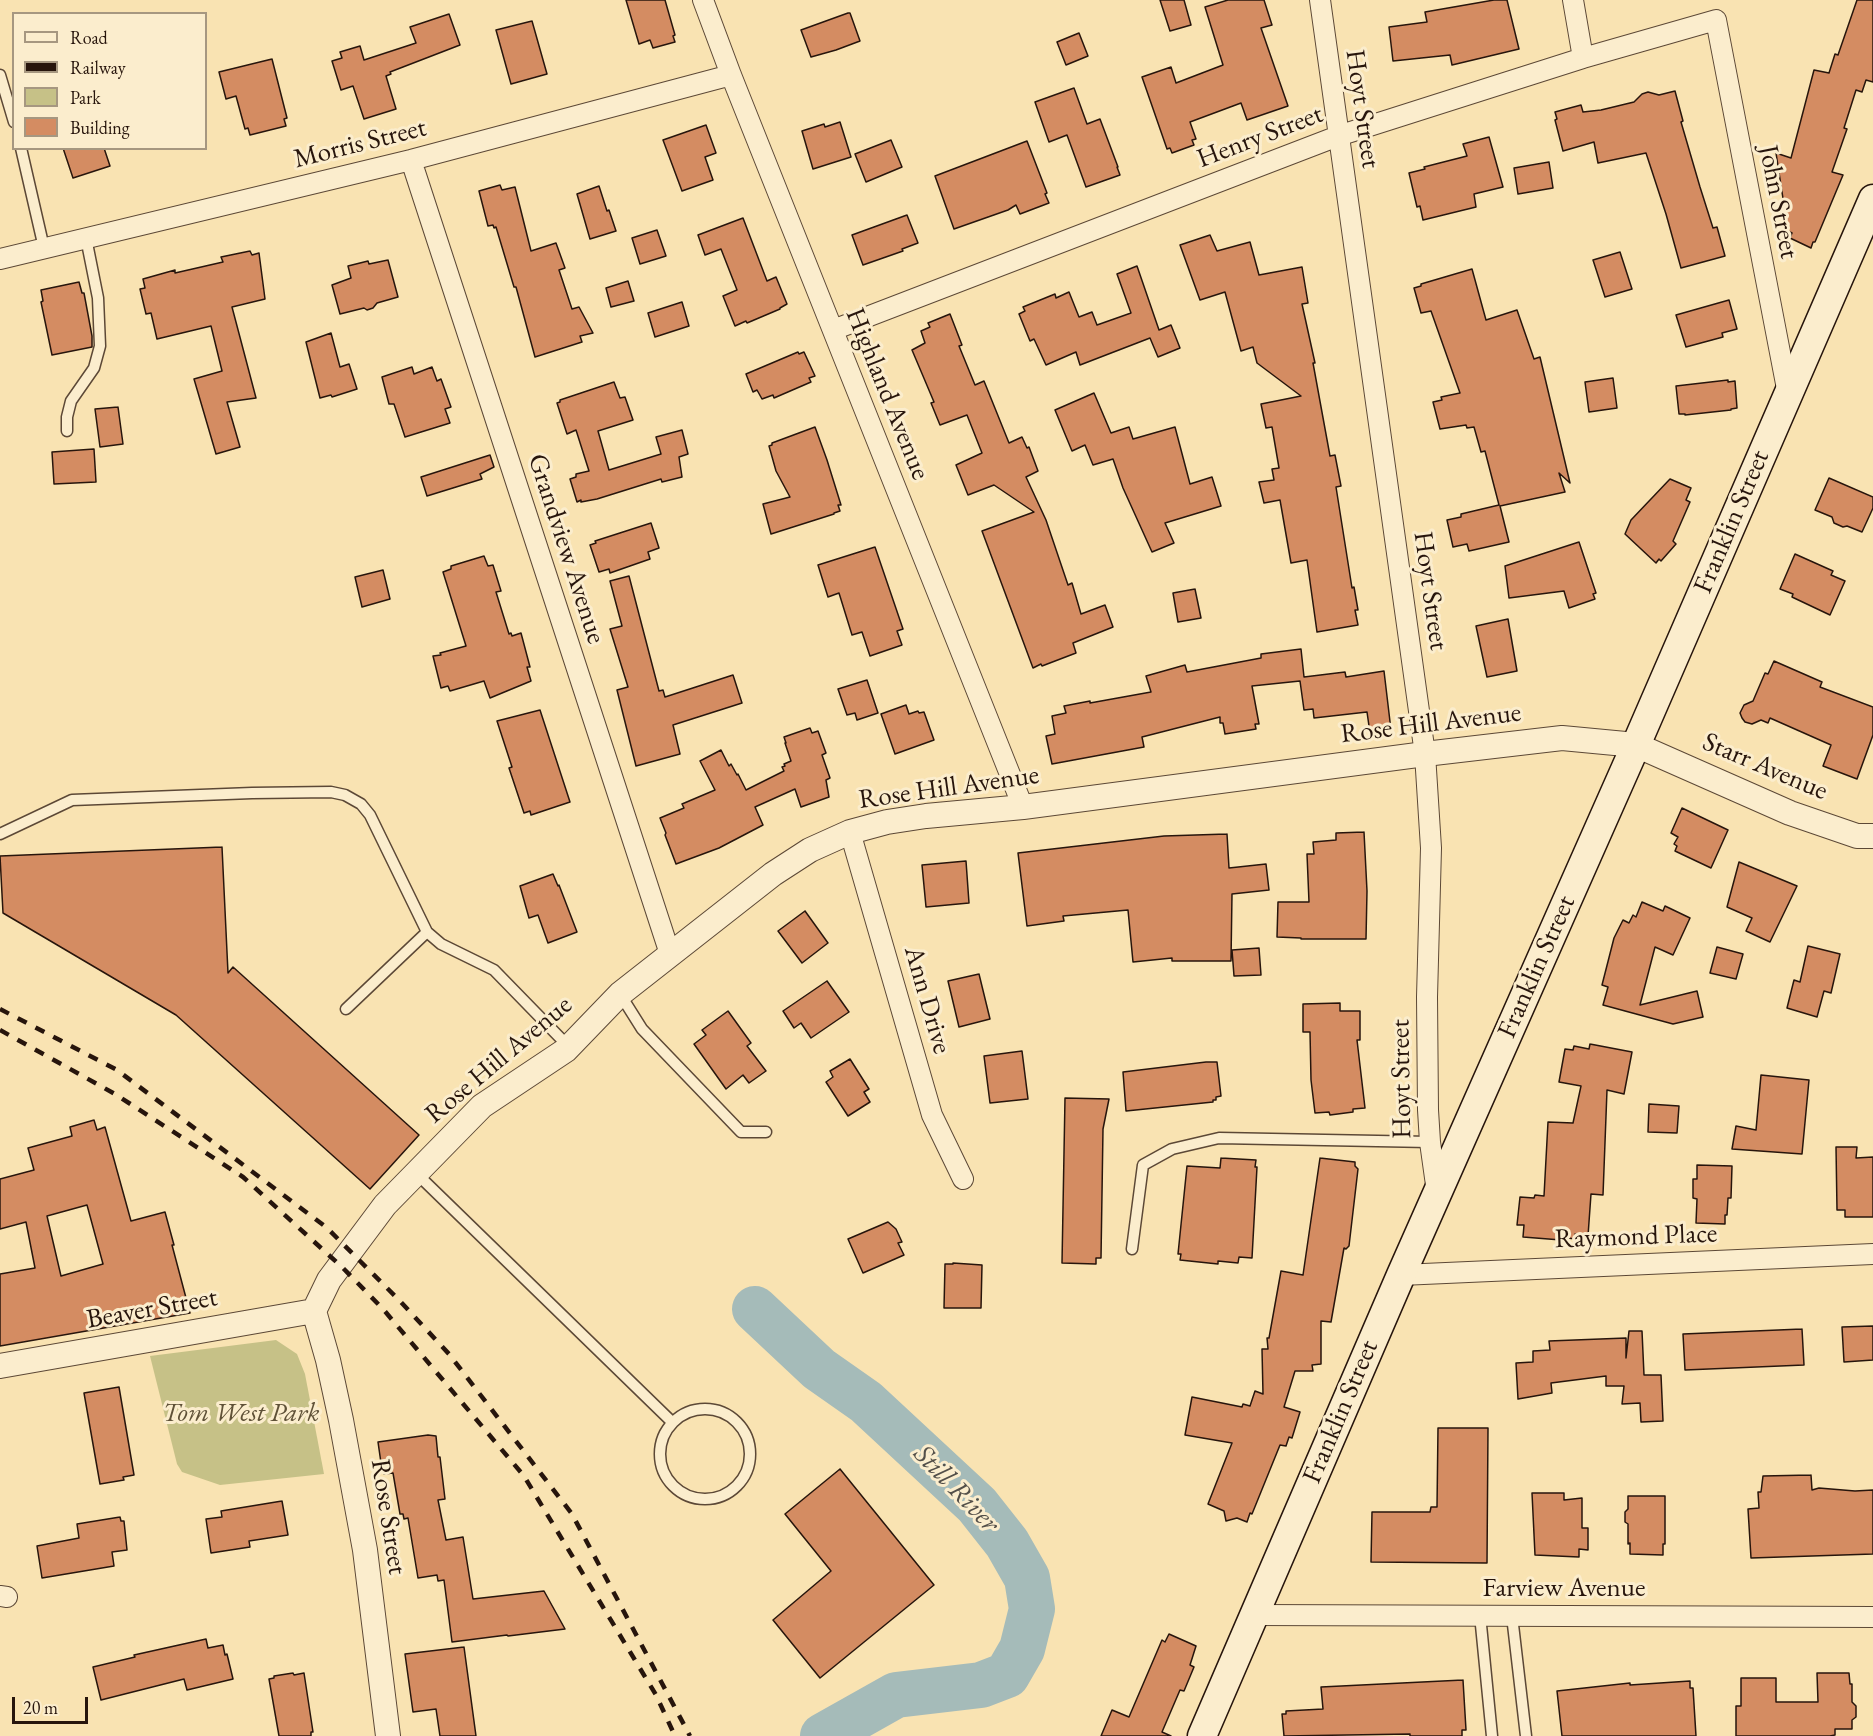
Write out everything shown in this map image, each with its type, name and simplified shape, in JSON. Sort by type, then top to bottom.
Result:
[{"type":"main road","name":"Franklin Street","points":[[1202,1736],[1437,1192],[1636,745],[1873,199]]},
{"type":"street","name":"Highland Avenue","points":[[703,0],[1023,807]]},
{"type":"street","name":"Hoyt Street","points":[[1320,0],[1425,754],[1431,848],[1427,997],[1428,1110],[1437,1192]]},
{"type":"street","points":[[1573,0],[1583,58]]},
{"type":"street","name":"Henry Street","points":[[833,330],[1338,136],[1583,58],[1716,20]]},
{"type":"street","name":"John Street","points":[[1716,20],[1788,394]]},
{"type":"street","name":"Morris Street","points":[[0,259],[411,160],[731,75]]},
{"type":"street","name":"Grandview Avenue","points":[[411,160],[670,954]]},
{"type":"street","name":"Rose Hill Avenue","points":[[314,1311],[329,1280],[385,1205],[482,1106],[569,1047],[620,994],[773,874],[810,850],[850,832],[887,822],[926,816],[1023,807],[1562,738],[1636,745]]},
{"type":"street","name":"Starr Avenue","points":[[1636,745],[1790,813],[1857,836],[1873,836]]},
{"type":"street","name":"Ann Drive","points":[[850,832],[932,1115],[963,1179]]},
{"type":"street","name":"Raymond Place","points":[[1401,1275],[1873,1254]]},
{"type":"street","name":"Beaver Street","points":[[0,1366],[314,1311]]},
{"type":"street","name":"Rose Street","points":[[314,1311],[328,1360],[341,1420],[365,1550],[388,1736]]},
{"type":"street","name":"Farview Avenue","points":[[1254,1615],[1873,1617]]},
{"type":"lane","points":[[0,75],[12,115]]},
{"type":"lane","points":[[21,150],[44,248]]},
{"type":"lane","points":[[67,431],[71,400],[94,368],[100,346],[98,298],[86,238]]},
{"type":"lane","points":[[0,834],[72,800],[252,793],[331,792],[345,795],[361,804],[370,815],[427,932],[441,944],[494,970],[569,1047]]},
{"type":"lane","points":[[346,1009],[427,932]]},
{"type":"lane","points":[[620,994],[642,1029],[741,1132],[766,1132]]},
{"type":"lane","points":[[1132,1249],[1143,1165],[1172,1149],[1219,1138],[1430,1142]]},
{"type":"lane","points":[[416,1173],[672,1422]]},
{"type":"lane","points":[[702,1408],[717,1410],[731,1416],[741,1427],[748,1440],[751,1455],[748,1469],[740,1482],[729,1492],[716,1498],[701,1499],[687,1495],[674,1487],[665,1474],[661,1461],[661,1446],[672,1422],[688,1412],[702,1408]]},
{"type":"lane","points":[[1480,1615],[1492,1736]]},
{"type":"lane","points":[[1512,1616],[1526,1736]]},
{"type":"green space","name":"Tom West Park","points":[[276,1340],[297,1354],[305,1374],[324,1474],[220,1485],[182,1472],[177,1464],[150,1356]]},
{"type":"building","points":[[626,0],[665,0],[675,42],[653,48],[650,40],[639,44]]},
{"type":"building","points":[[1160,0],[1184,0],[1191,25],[1170,31]]},
{"type":"building","points":[[1228,0],[1264,0],[1272,25],[1261,28],[1288,106],[1247,120],[1241,103],[1190,122],[1196,139],[1192,140],[1194,145],[1172,153],[1170,148],[1167,149],[1142,77],[1171,67],[1176,83],[1223,65],[1205,7]]},
{"type":"building","points":[[1494,0],[1507,0],[1519,49],[1452,65],[1450,55],[1393,61],[1389,27],[1427,22],[1425,12]]},
{"type":"building","points":[[1857,0],[1873,0],[1873,82],[1866,80],[1862,92],[1856,90],[1844,128],[1847,129],[1832,172],[1843,175],[1811,248],[1790,238],[1792,233],[1788,231],[1776,153],[1791,158],[1814,70],[1829,73],[1835,54],[1838,55]]},
{"type":"building","points":[[850,13],[860,41],[811,57],[801,30]]},
{"type":"building","points":[[449,14],[460,45],[390,72],[391,74],[386,76],[396,109],[364,119],[353,86],[341,90],[332,61],[342,58],[340,52],[360,46],[364,60],[416,43],[410,27]]},
{"type":"building","points":[[532,21],[547,74],[511,84],[496,30]]},
{"type":"building","points":[[1079,33],[1088,56],[1066,65],[1057,42]]},
{"type":"building","points":[[272,59],[287,118],[284,119],[286,126],[250,135],[248,128],[245,129],[236,96],[226,99],[219,72]]},
{"type":"building","points":[[1074,88],[1087,124],[1100,119],[1120,175],[1086,187],[1067,135],[1049,142],[1035,102]]},
{"type":"building","points":[[1675,91],[1683,121],[1681,122],[1700,187],[1713,228],[1717,227],[1725,256],[1681,268],[1646,153],[1598,163],[1594,142],[1563,151],[1555,120],[1557,119],[1555,112],[1581,105],[1583,112],[1601,110],[1634,102],[1642,94],[1648,92],[1659,95]]},
{"type":"building","points":[[840,122],[851,157],[813,169],[802,131]]},
{"type":"building","points":[[706,125],[716,153],[705,157],[713,180],[682,191],[663,140]]},
{"type":"building","points":[[1489,137],[1503,187],[1474,194],[1476,207],[1423,220],[1420,206],[1417,207],[1409,173],[1467,156],[1463,144]]},
{"type":"building","points":[[891,140],[902,167],[866,182],[855,154]]},
{"type":"building","points":[[1027,141],[1049,203],[1020,214],[1016,205],[954,229],[935,176]]},
{"type":"building","points":[[64,150],[105,150],[110,166],[73,178]]},
{"type":"building","points":[[1549,162],[1553,188],[1518,194],[1514,168]]},
{"type":"building","points":[[500,185],[502,190],[515,187],[531,251],[556,243],[565,268],[559,270],[572,309],[579,307],[593,333],[580,336],[582,342],[535,357],[516,287],[514,287],[496,227],[488,226],[479,191]]},
{"type":"building","points":[[599,186],[616,231],[590,239],[577,194]]},
{"type":"building","points":[[907,215],[918,243],[902,249],[903,251],[863,265],[852,235]]},
{"type":"building","points":[[743,218],[767,281],[776,277],[787,304],[747,323],[746,321],[735,326],[723,296],[737,290],[721,249],[705,255],[698,235]]},
{"type":"building","points":[[657,230],[666,256],[640,264],[632,238]]},
{"type":"building","points":[[1210,235],[1217,251],[1250,242],[1259,275],[1302,267],[1308,303],[1302,304],[1315,363],[1313,363],[1330,456],[1335,455],[1341,486],[1336,487],[1352,588],[1354,587],[1358,610],[1355,610],[1358,625],[1317,632],[1307,560],[1291,563],[1280,500],[1264,503],[1259,482],[1274,480],[1272,469],[1279,468],[1272,427],[1266,428],[1261,404],[1301,396],[1257,363],[1253,347],[1241,351],[1225,292],[1200,300],[1180,245]]},
{"type":"building","points":[[250,251],[252,255],[259,253],[265,299],[232,307],[256,398],[227,402],[240,447],[216,454],[194,379],[222,371],[211,326],[157,339],[151,313],[146,314],[140,289],[145,288],[143,279],[175,270],[175,273],[223,262],[221,257]]},
{"type":"building","points":[[1620,252],[1632,289],[1605,297],[1593,260]]},
{"type":"building","points":[[388,260],[398,297],[377,303],[373,308],[367,310],[364,308],[340,314],[332,285],[351,278],[348,266],[368,261],[369,264]]},
{"type":"building","points":[[1137,266],[1159,330],[1171,325],[1180,348],[1158,357],[1150,338],[1080,365],[1076,352],[1046,365],[1034,339],[1030,341],[1019,314],[1025,311],[1023,307],[1055,294],[1056,298],[1069,292],[1079,317],[1092,312],[1097,325],[1131,313],[1117,274]]},
{"type":"building","points":[[1472,269],[1486,320],[1517,310],[1534,359],[1540,357],[1570,483],[1559,473],[1565,492],[1500,506],[1509,542],[1469,551],[1467,544],[1453,547],[1447,520],[1461,517],[1461,514],[1499,505],[1485,451],[1481,452],[1474,427],[1467,428],[1466,425],[1440,429],[1433,402],[1442,400],[1441,397],[1460,393],[1431,311],[1421,313],[1414,288]]},
{"type":"building","points":[[628,281],[634,301],[611,307],[606,288]]},
{"type":"building","points":[[79,282],[82,293],[84,293],[92,347],[52,355],[41,302],[43,301],[41,290]]},
{"type":"building","points":[[1729,300],[1737,329],[1722,333],[1723,337],[1686,347],[1676,315]]},
{"type":"building","points":[[682,302],[689,326],[655,337],[648,313]]},
{"type":"building","points":[[950,314],[962,345],[959,346],[975,385],[984,381],[1009,443],[1022,437],[1027,448],[1029,447],[1038,471],[1026,477],[1046,520],[1068,585],[1072,583],[1081,614],[1105,605],[1113,627],[1073,643],[1076,653],[1042,666],[1041,664],[1033,668],[982,531],[1034,512],[994,485],[968,495],[956,465],[982,453],[967,415],[940,425],[931,403],[934,402],[912,350],[925,343],[921,331],[930,327],[928,323]]},
{"type":"building","points":[[331,333],[340,367],[349,364],[357,389],[332,397],[331,395],[320,398],[306,342]]},
{"type":"building","points":[[798,352],[799,354],[804,352],[815,376],[809,378],[811,382],[774,398],[773,395],[762,399],[757,390],[753,392],[746,374]]},
{"type":"building","points":[[412,367],[414,374],[432,367],[437,381],[441,379],[451,407],[445,409],[450,423],[405,437],[394,404],[389,404],[382,377]]},
{"type":"building","points":[[1613,378],[1617,408],[1589,412],[1585,382]]},
{"type":"building","points":[[1728,380],[1728,382],[1735,381],[1737,408],[1679,414],[1676,386]]},
{"type":"building","points":[[614,382],[620,398],[625,397],[633,420],[598,431],[609,470],[661,454],[656,437],[682,430],[688,454],[679,457],[682,477],[662,482],[661,479],[597,499],[577,502],[570,479],[576,477],[576,474],[589,471],[576,430],[567,434],[557,403]]},
{"type":"building","points":[[1094,393],[1111,433],[1129,427],[1133,439],[1175,427],[1190,484],[1212,477],[1221,506],[1165,523],[1174,543],[1152,552],[1123,488],[1113,459],[1093,465],[1085,445],[1072,451],[1055,410]]},
{"type":"building","points":[[118,407],[123,444],[100,447],[95,409]]},
{"type":"building","points":[[815,427],[841,505],[838,505],[840,511],[771,534],[763,504],[790,497],[776,471],[769,446]]},
{"type":"building","points":[[94,449],[96,482],[54,484],[52,452]]},
{"type":"building","points":[[490,455],[494,467],[480,474],[482,479],[427,496],[421,477]]},
{"type":"building","points":[[1829,478],[1873,497],[1873,508],[1862,532],[1834,523],[1832,517],[1815,510]]},
{"type":"building","points":[[1670,479],[1691,488],[1686,500],[1690,502],[1673,541],[1676,544],[1661,561],[1659,559],[1656,563],[1625,534],[1631,520]]},
{"type":"building","points":[[651,523],[659,548],[648,552],[650,559],[610,573],[609,569],[599,572],[590,545],[596,543],[595,541]]},
{"type":"building","points":[[1579,542],[1596,593],[1593,594],[1595,599],[1569,608],[1564,591],[1509,598],[1505,566]]},
{"type":"building","points":[[875,547],[903,629],[897,631],[902,645],[870,656],[862,632],[852,635],[839,593],[828,597],[818,565]]},
{"type":"building","points":[[1795,554],[1833,571],[1831,575],[1845,581],[1830,615],[1780,589]]},
{"type":"building","points":[[484,556],[488,566],[493,565],[501,591],[496,592],[509,634],[511,633],[512,636],[521,633],[530,667],[527,667],[531,681],[490,698],[484,681],[450,691],[448,686],[441,688],[433,656],[466,646],[443,572],[451,569],[451,566]]},
{"type":"building","points":[[383,570],[390,599],[362,607],[355,577]]},
{"type":"building","points":[[629,576],[659,691],[663,690],[665,697],[733,675],[742,703],[673,725],[680,754],[636,766],[617,690],[628,687],[610,629],[622,626],[610,581]]},
{"type":"building","points":[[1195,589],[1201,618],[1178,622],[1173,593]]},
{"type":"building","points":[[1508,619],[1517,671],[1487,677],[1476,626]]},
{"type":"building","points":[[1301,649],[1304,677],[1345,672],[1346,677],[1384,671],[1391,730],[1370,733],[1367,712],[1314,718],[1313,709],[1304,710],[1300,681],[1252,686],[1259,724],[1255,724],[1256,729],[1225,734],[1220,717],[1142,737],[1144,747],[1052,764],[1046,736],[1055,734],[1052,716],[1066,713],[1064,706],[1151,692],[1146,676],[1185,665],[1187,672],[1261,658],[1261,654]]},
{"type":"building","points":[[1774,661],[1822,682],[1820,687],[1873,707],[1873,735],[1857,779],[1823,766],[1831,745],[1770,718],[1768,723],[1761,720],[1752,724],[1745,722],[1742,718],[1740,713],[1744,705],[1753,701],[1765,673],[1768,674]]},
{"type":"building","points":[[867,680],[878,713],[857,720],[855,713],[847,715],[838,689]]},
{"type":"building","points":[[906,705],[909,714],[924,712],[934,740],[895,754],[881,714]]},
{"type":"building","points":[[540,710],[570,802],[531,815],[530,811],[524,813],[497,721]]},
{"type":"building","points":[[810,728],[812,733],[818,731],[826,753],[822,755],[830,778],[826,780],[829,797],[801,807],[795,789],[755,807],[763,825],[719,848],[676,864],[660,818],[684,808],[682,804],[715,790],[700,761],[721,750],[746,790],[784,771],[782,767],[785,766],[784,764],[791,761],[784,737]]},
{"type":"building","points":[[1682,808],[1728,830],[1711,868],[1675,851],[1677,846],[1674,844],[1678,837],[1671,833]]},
{"type":"building","points":[[1364,832],[1367,891],[1366,939],[1277,937],[1278,902],[1309,902],[1307,854],[1314,854],[1313,842],[1336,840],[1336,833]]},
{"type":"building","points":[[1227,834],[1229,868],[1266,864],[1269,890],[1232,894],[1231,961],[1172,961],[1172,958],[1133,962],[1128,910],[1063,916],[1064,921],[1027,926],[1018,853],[1164,836]]},
{"type":"building","points":[[222,847],[228,973],[233,967],[419,1135],[370,1189],[176,1015],[3,913],[0,856]]},
{"type":"building","points":[[966,861],[969,903],[926,907],[922,865]]},
{"type":"building","points":[[1739,862],[1797,886],[1770,942],[1746,931],[1752,918],[1727,907]]},
{"type":"building","points":[[553,874],[577,932],[548,943],[538,915],[529,918],[520,886]]},
{"type":"building","points":[[1642,902],[1663,911],[1665,906],[1690,918],[1673,955],[1655,947],[1640,1005],[1697,991],[1703,1017],[1673,1024],[1603,1005],[1608,987],[1602,985],[1614,938],[1623,920],[1629,923],[1633,915],[1636,917]]},
{"type":"building","points":[[805,911],[828,943],[802,963],[778,931]]},
{"type":"building","points":[[1808,946],[1840,954],[1831,993],[1824,991],[1817,1017],[1787,1008],[1794,980],[1800,982]]},
{"type":"building","points":[[1717,947],[1743,954],[1736,979],[1710,973]]},
{"type":"building","points":[[1259,948],[1261,975],[1234,976],[1232,950]]},
{"type":"building","points":[[979,974],[990,1019],[959,1027],[948,981]]},
{"type":"building","points":[[827,981],[849,1012],[811,1038],[801,1023],[794,1028],[783,1011]]},
{"type":"building","points":[[1340,1003],[1340,1011],[1360,1011],[1360,1040],[1357,1040],[1365,1108],[1330,1115],[1329,1112],[1315,1113],[1311,1080],[1310,1032],[1303,1032],[1303,1004]]},
{"type":"building","points":[[728,1011],[751,1043],[747,1046],[766,1071],[749,1083],[743,1075],[726,1089],[694,1044],[706,1035],[702,1030]]},
{"type":"building","points":[[1590,1044],[1632,1052],[1624,1094],[1607,1090],[1603,1195],[1591,1194],[1588,1236],[1575,1234],[1575,1239],[1561,1237],[1561,1240],[1523,1237],[1524,1225],[1517,1225],[1520,1197],[1544,1196],[1548,1122],[1573,1123],[1581,1086],[1559,1082],[1565,1049],[1573,1050],[1574,1046],[1589,1049]]},
{"type":"building","points":[[1022,1051],[1028,1099],[990,1103],[984,1056]]},
{"type":"building","points":[[850,1059],[869,1089],[864,1092],[870,1102],[848,1116],[826,1082],[833,1077],[830,1071]]},
{"type":"building","points":[[1217,1062],[1221,1096],[1216,1097],[1213,1102],[1126,1111],[1123,1072]]},
{"type":"building","points":[[1761,1075],[1809,1080],[1802,1154],[1732,1149],[1736,1126],[1756,1130]]},
{"type":"building","points":[[1065,1098],[1109,1099],[1103,1129],[1101,1258],[1096,1258],[1096,1264],[1062,1263]]},
{"type":"building","points":[[1649,1104],[1679,1106],[1677,1133],[1648,1132]]},
{"type":"building","points":[[94,1120],[97,1130],[105,1127],[131,1221],[165,1212],[190,1313],[0,1346],[0,1274],[35,1268],[26,1222],[0,1229],[0,1179],[34,1170],[28,1148],[72,1136],[70,1127]],"holes":[[[87,1205],[103,1264],[61,1276],[47,1216]]]},
{"type":"building","points":[[1836,1147],[1857,1147],[1856,1158],[1873,1157],[1873,1217],[1845,1217],[1845,1210],[1837,1210]]},
{"type":"building","points":[[1221,1158],[1256,1160],[1252,1258],[1239,1257],[1238,1263],[1218,1261],[1218,1264],[1180,1260],[1181,1254],[1178,1254],[1187,1166],[1220,1168]]},
{"type":"building","points":[[1320,1158],[1355,1162],[1358,1169],[1349,1246],[1344,1248],[1331,1322],[1321,1321],[1321,1364],[1312,1365],[1313,1371],[1295,1371],[1284,1407],[1300,1412],[1292,1438],[1289,1437],[1286,1446],[1280,1445],[1252,1514],[1250,1513],[1247,1522],[1237,1518],[1226,1521],[1224,1511],[1208,1504],[1232,1443],[1185,1435],[1192,1397],[1242,1407],[1243,1404],[1250,1406],[1255,1391],[1263,1394],[1262,1349],[1268,1349],[1267,1338],[1269,1338],[1281,1271],[1303,1275]]},
{"type":"building","points":[[1697,1165],[1732,1166],[1731,1198],[1728,1198],[1725,1224],[1696,1223],[1697,1199],[1693,1198],[1693,1179],[1697,1179]]},
{"type":"building","points":[[888,1222],[896,1229],[902,1242],[898,1243],[904,1255],[863,1273],[848,1239]]},
{"type":"building","points":[[945,1264],[982,1265],[981,1308],[944,1308]]},
{"type":"building","points":[[1873,1326],[1873,1360],[1844,1362],[1842,1327]]},
{"type":"building","points":[[1802,1329],[1804,1365],[1685,1370],[1683,1334]]},
{"type":"building","points":[[1629,1331],[1642,1331],[1644,1375],[1661,1375],[1663,1421],[1641,1422],[1640,1403],[1622,1404],[1624,1386],[1606,1386],[1606,1376],[1551,1383],[1552,1393],[1518,1399],[1516,1363],[1533,1362],[1533,1351],[1550,1350],[1549,1341],[1626,1338],[1626,1358]]},
{"type":"building","points":[[119,1387],[134,1475],[123,1477],[124,1480],[100,1484],[84,1393]]},
{"type":"building","points":[[1438,1428],[1488,1428],[1487,1563],[1371,1562],[1372,1512],[1430,1512],[1431,1507],[1437,1507]]},
{"type":"building","points":[[428,1435],[436,1436],[438,1457],[440,1457],[445,1499],[438,1500],[446,1540],[463,1537],[473,1599],[544,1591],[565,1629],[452,1642],[444,1580],[438,1581],[437,1575],[418,1578],[408,1518],[404,1519],[403,1514],[400,1514],[393,1473],[384,1474],[382,1470],[378,1442]]},
{"type":"building","points":[[840,1469],[934,1585],[820,1678],[773,1620],[831,1571],[785,1514]]},
{"type":"building","points":[[1811,1475],[1812,1490],[1819,1488],[1873,1490],[1873,1554],[1751,1558],[1748,1509],[1759,1508],[1758,1492],[1761,1492],[1763,1476]]},
{"type":"building","points":[[1532,1493],[1564,1493],[1564,1500],[1582,1498],[1582,1528],[1588,1528],[1588,1550],[1579,1549],[1579,1557],[1535,1555]]},
{"type":"building","points":[[1628,1496],[1665,1496],[1663,1555],[1630,1554],[1628,1524],[1625,1522]]},
{"type":"building","points":[[282,1501],[288,1535],[249,1541],[250,1547],[211,1553],[206,1519],[222,1517],[221,1511]]},
{"type":"building","points":[[120,1517],[121,1521],[124,1521],[127,1550],[112,1552],[114,1566],[42,1578],[37,1546],[79,1538],[77,1524]]},
{"type":"building","points":[[1169,1634],[1196,1646],[1190,1665],[1194,1667],[1184,1691],[1180,1690],[1162,1732],[1171,1736],[1101,1736],[1112,1710],[1129,1717],[1162,1640],[1165,1642]]},
{"type":"building","points":[[206,1639],[208,1648],[223,1645],[233,1679],[187,1690],[184,1679],[101,1700],[93,1667]]},
{"type":"building","points":[[464,1647],[476,1736],[440,1736],[436,1709],[413,1712],[405,1654]]},
{"type":"building","points":[[293,1673],[294,1675],[304,1673],[313,1732],[311,1736],[279,1736],[269,1679]]},
{"type":"building","points":[[1817,1673],[1849,1673],[1850,1684],[1852,1684],[1852,1702],[1856,1706],[1856,1717],[1852,1720],[1852,1729],[1835,1729],[1835,1735],[1830,1736],[1736,1736],[1736,1706],[1741,1706],[1741,1678],[1776,1678],[1776,1702],[1818,1702]]},
{"type":"building","points":[[1463,1680],[1466,1730],[1462,1730],[1462,1736],[1410,1736],[1410,1734],[1284,1736],[1282,1714],[1286,1714],[1286,1711],[1323,1709],[1321,1687]]},
{"type":"building","points":[[1690,1681],[1690,1688],[1693,1688],[1696,1736],[1562,1736],[1557,1691],[1630,1683],[1630,1685]]},
{"type":"waterway","name":"Still River","points":[[755,1309],[819,1369],[866,1402],[977,1505],[1007,1543],[1027,1578],[1032,1609],[1022,1649],[1007,1675],[981,1685],[896,1695],[823,1736]]},
{"type":"railway","points":[[0,1009],[117,1070],[326,1227],[399,1300],[449,1354],[572,1514],[690,1736]]},
{"type":"railway","points":[[0,1030],[115,1094],[243,1177],[343,1268],[383,1309],[524,1476],[656,1695],[675,1736]]}]
